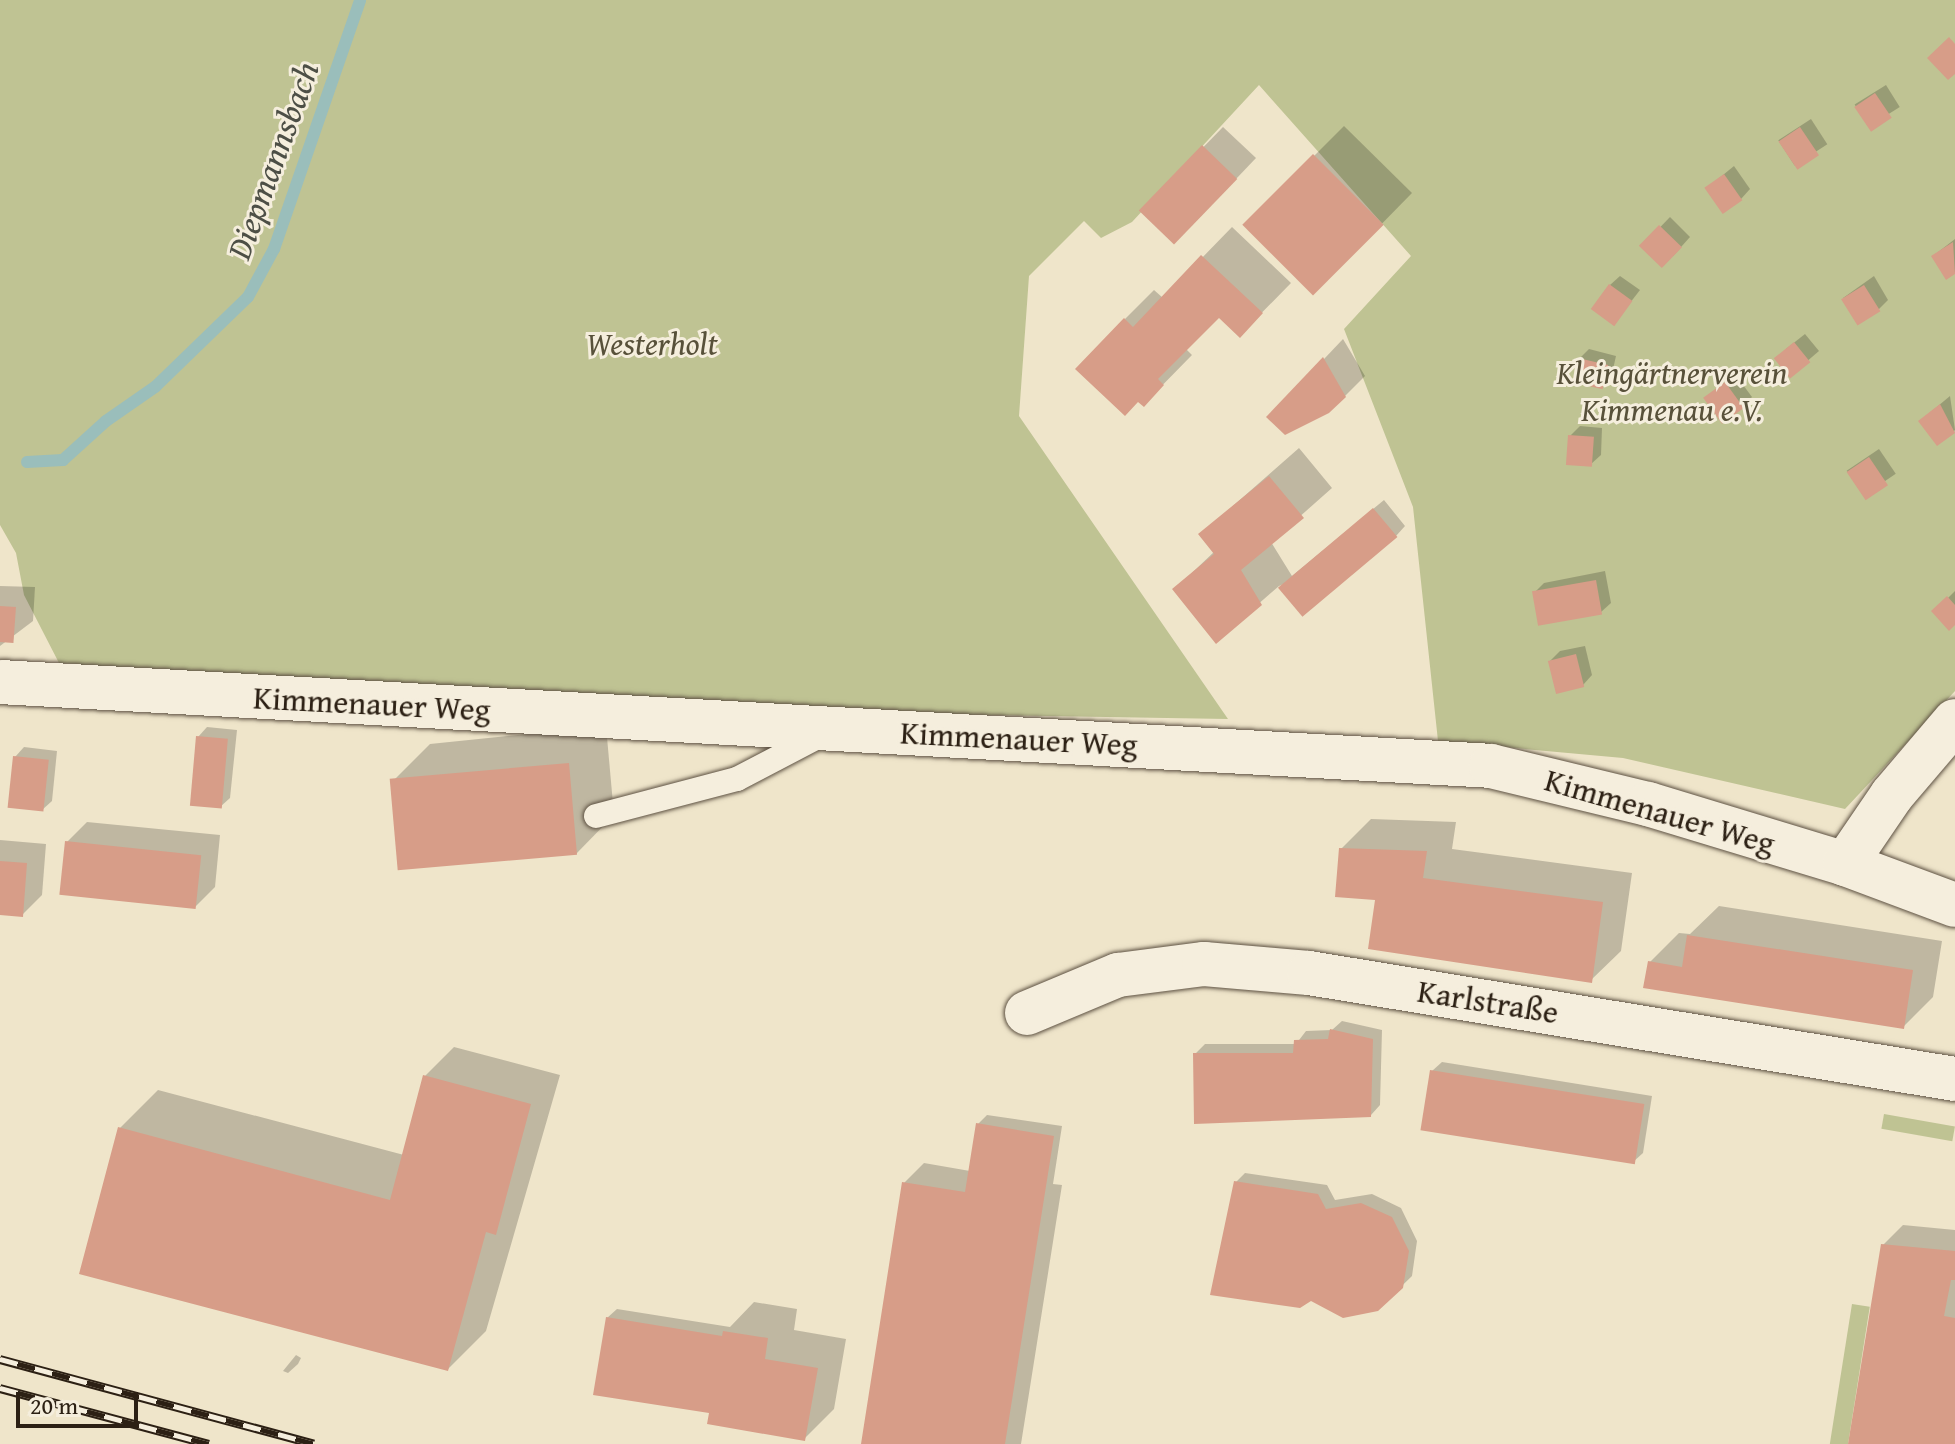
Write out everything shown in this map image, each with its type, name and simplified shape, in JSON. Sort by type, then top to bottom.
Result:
[{"type":"street","name":"Kimmenauer Weg","points":[[0,682],[1491,766],[1648,804],[1845,864]]},
{"type":"street","points":[[1955,721],[1892,795],[1845,864],[1955,905]]},
{"type":"street","name":"Karlstraße","points":[[1027,1013],[1118,975],[1204,964],[1309,973],[1955,1079]]},
{"type":"lane","points":[[596,816],[737,779],[833,730]]},
{"type":"green space","name":"Westerholt","points":[[0,0],[1955,0],[1955,691],[1845,809],[1623,758],[1438,741],[1413,507],[1344,329],[1411,256],[1259,85],[1132,222],[1101,238],[1084,221],[1029,276],[1019,416],[1228,719],[685,710],[88,676],[80,664],[59,663],[24,595],[16,553],[0,525]]},
{"type":"green space","points":[[1884,1114],[1955,1127],[1952,1141],[1881,1129]]},
{"type":"green space","points":[[1852,1304],[1870,1307],[1848,1444],[1830,1444]]},
{"type":"building","points":[[1949,37],[1955,44],[1955,74],[1948,80],[1927,58]]},
{"type":"building","points":[[1875,93],[1892,118],[1871,132],[1854,107]]},
{"type":"building","points":[[1800,127],[1819,155],[1797,170],[1778,142]]},
{"type":"building","points":[[1202,145],[1237,179],[1174,244],[1139,210]]},
{"type":"building","points":[[1313,154],[1384,225],[1313,295],[1242,225]]},
{"type":"building","points":[[1724,174],[1742,200],[1723,214],[1704,188]]},
{"type":"building","points":[[1659,225],[1682,247],[1662,268],[1639,246]]},
{"type":"building","points":[[1953,242],[1955,274],[1946,280],[1931,256]]},
{"type":"building","points":[[1201,255],[1263,313],[1240,338],[1219,318],[1158,379],[1164,385],[1144,407],[1138,402],[1125,416],[1075,369],[1124,318],[1133,327]]},
{"type":"building","points":[[1609,284],[1632,301],[1614,326],[1591,309]]},
{"type":"building","points":[[1864,285],[1880,311],[1858,326],[1841,299]]},
{"type":"building","points":[[1794,342],[1810,362],[1790,379],[1774,358]]},
{"type":"building","points":[[1323,357],[1346,397],[1329,413],[1285,435],[1266,417]]},
{"type":"building","points":[[1578,358],[1608,365],[1603,389],[1572,382]]},
{"type":"building","points":[[1725,382],[1744,408],[1722,424],[1703,398]]},
{"type":"building","points":[[1940,404],[1955,433],[1937,446],[1918,421]]},
{"type":"building","points":[[1568,435],[1594,437],[1592,467],[1566,465]]},
{"type":"building","points":[[1869,457],[1888,485],[1866,500],[1847,472]]},
{"type":"building","points":[[1269,476],[1304,518],[1241,570],[1262,605],[1216,644],[1172,589],[1214,554],[1198,534]]},
{"type":"building","points":[[1373,508],[1397,537],[1302,617],[1278,588]]},
{"type":"building","points":[[1596,580],[1602,614],[1538,626],[1532,591]]},
{"type":"building","points":[[1947,596],[1955,605],[1955,625],[1949,631],[1931,611]]},
{"type":"building","points":[[0,606],[16,607],[13,643],[0,642]]},
{"type":"building","points":[[1576,654],[1584,687],[1556,694],[1548,661]]},
{"type":"building","points":[[196,736],[228,739],[222,809],[190,806]]},
{"type":"building","points":[[13,756],[49,760],[43,811],[8,808]]},
{"type":"building","points":[[569,763],[577,855],[398,870],[390,779]]},
{"type":"building","points":[[65,841],[201,855],[196,909],[59,895]]},
{"type":"building","points":[[1339,848],[1427,851],[1423,878],[1603,902],[1592,983],[1368,949],[1375,900],[1335,897]]},
{"type":"building","points":[[0,861],[27,863],[23,917],[0,915]]},
{"type":"building","points":[[1687,935],[1913,970],[1904,1029],[1643,988],[1648,961],[1682,967]]},
{"type":"building","points":[[1330,1029],[1373,1039],[1371,1117],[1194,1124],[1193,1053],[1293,1053],[1294,1040],[1328,1039]]},
{"type":"building","points":[[1430,1070],[1644,1104],[1635,1164],[1420,1130]]},
{"type":"building","points":[[423,1075],[531,1104],[496,1235],[486,1232],[448,1371],[79,1274],[118,1127],[390,1200]]},
{"type":"building","points":[[976,1123],[1054,1136],[1005,1444],[861,1444],[902,1182],[965,1192]]},
{"type":"building","points":[[1234,1181],[1318,1194],[1326,1209],[1361,1203],[1392,1217],[1409,1251],[1403,1288],[1378,1311],[1343,1318],[1311,1301],[1300,1308],[1210,1295]]},
{"type":"building","points":[[1881,1244],[1955,1251],[1955,1280],[1951,1280],[1944,1316],[1955,1318],[1955,1444],[1848,1444]]},
{"type":"building","points":[[606,1317],[722,1336],[723,1331],[768,1338],[765,1359],[818,1368],[805,1441],[707,1424],[709,1413],[593,1395]]},
{"type":"waterway","name":"Diepmannsbach","points":[[27,462],[63,460],[106,421],[155,387],[248,297],[274,249],[360,0]]},
{"type":"railway","points":[[0,1359],[314,1444]]},
{"type":"railway","points":[[0,1388],[209,1444]]},
{"type":"park label","name":"Kleingärtnerverein Kimmenau e.V.","points":[[1672,392]]}]
